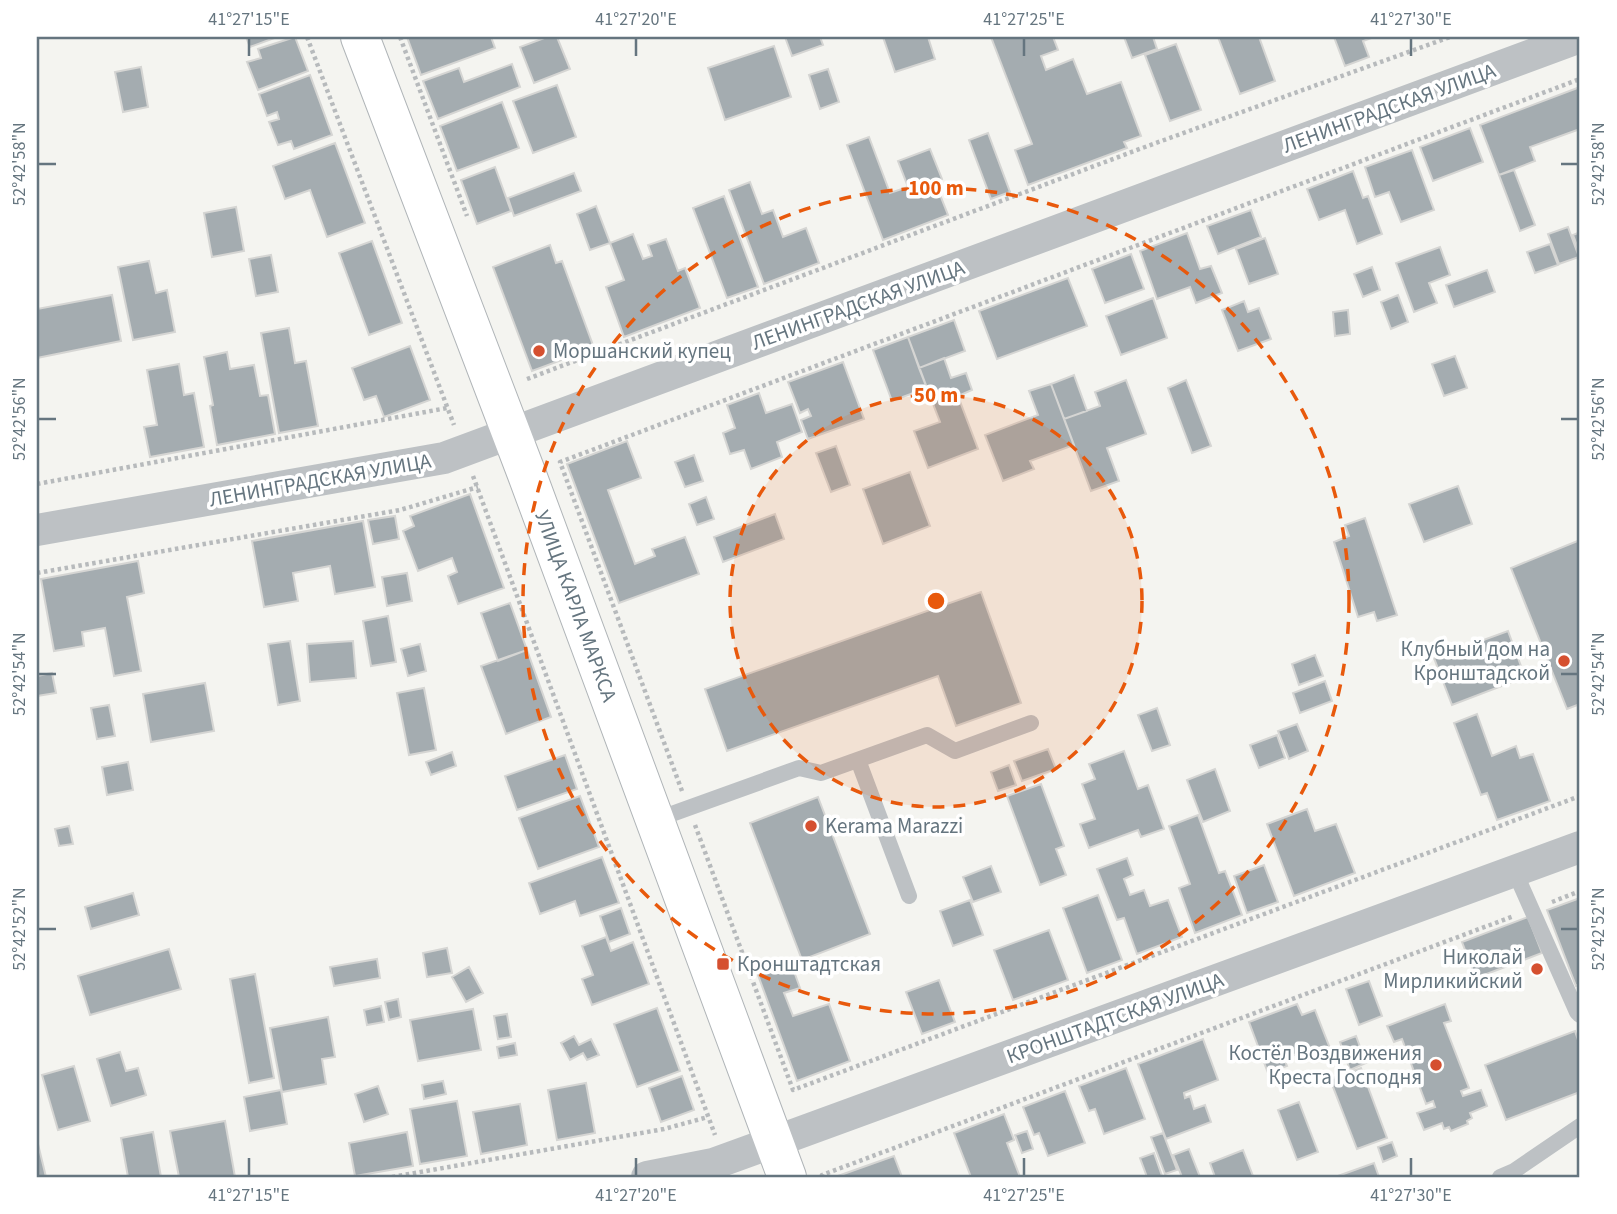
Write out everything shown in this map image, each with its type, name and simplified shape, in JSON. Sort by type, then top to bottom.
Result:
[{"type":"main road","name":"УЛИЦА КАРЛА МАРКСА","points":[[360,37],[511,434],[672,814],[780,1160]]},
{"type":"street","name":"ЛЕНИНГРАДСКАЯ УЛИЦА","points":[[37,530],[444,458],[1580,37]]},
{"type":"street","name":"КРОНШТАДТСКАЯ УЛИЦА","points":[[647,1177],[724,1160],[780,1160],[1580,847]]},
{"type":"lane","points":[[672,814],[799,768],[821,774],[927,735],[955,751],[1031,723]]},
{"type":"lane","points":[[858,760],[909,896]]},
{"type":"lane","points":[[1516,872],[1580,1015]]},
{"type":"lane","points":[[1500,1177],[1514,1171],[1580,1126]]},
{"type":"path","points":[[307,37],[478,487],[724,1160]]},
{"type":"path","points":[[400,37],[471,227]]},
{"type":"path","points":[[522,367],[527,380],[1153,144],[1450,37]]},
{"type":"path","points":[[1580,79],[560,462],[672,814],[793,1090],[1580,796]]},
{"type":"path","points":[[37,484],[447,408]]},
{"type":"path","points":[[37,573],[400,510],[478,487]]},
{"type":"path","points":[[823,1177],[822,1175],[835,1170],[1580,891]]},
{"type":"path","points":[[392,1177],[664,1129],[708,1117]]},
{"type":"building","points":[[246,37],[277,37],[250,47]]},
{"type":"building","points":[[295,37],[308,71],[258,90],[247,62],[261,58],[258,49]]},
{"type":"building","points":[[407,37],[491,37],[495,48],[421,75]]},
{"type":"building","points":[[547,37],[557,37],[570,69],[534,83],[520,47]]},
{"type":"building","points":[[785,37],[820,37],[823,45],[792,56]]},
{"type":"building","points":[[883,37],[928,37],[935,59],[895,72]]},
{"type":"building","points":[[991,37],[1053,37],[1058,50],[1041,56],[1046,70],[1073,59],[1087,94],[1121,82],[1141,136],[1124,142],[1127,148],[1028,185],[1015,150],[1032,144]]},
{"type":"building","points":[[1124,37],[1153,37],[1157,49],[1132,58]]},
{"type":"building","points":[[1218,37],[1259,37],[1275,81],[1240,94]]},
{"type":"building","points":[[1334,37],[1374,37],[1363,41],[1369,57],[1345,66]]},
{"type":"building","points":[[1176,44],[1201,110],[1170,121],[1145,55]]},
{"type":"building","points":[[774,46],[791,97],[725,120],[708,68]]},
{"type":"building","points":[[512,64],[520,87],[438,119],[423,81],[459,68],[464,82]]},
{"type":"building","points":[[141,67],[148,107],[123,112],[115,72]]},
{"type":"building","points":[[828,69],[839,102],[820,109],[809,75]]},
{"type":"building","points":[[310,75],[332,135],[294,149],[291,141],[278,145],[269,122],[279,119],[277,112],[267,116],[259,94]]},
{"type":"building","points":[[557,85],[576,137],[533,153],[513,101]]},
{"type":"building","points":[[1580,87],[1580,129],[1530,147],[1535,161],[1499,175],[1480,125]]},
{"type":"building","points":[[502,102],[519,148],[457,171],[440,126]]},
{"type":"building","points":[[1470,128],[1483,162],[1433,181],[1420,147]]},
{"type":"building","points":[[988,133],[1010,192],[991,199],[969,140]]},
{"type":"building","points":[[869,137],[890,193],[908,187],[898,161],[930,149],[942,179],[935,182],[948,215],[883,240],[847,145]]},
{"type":"building","points":[[335,143],[365,223],[327,237],[310,190],[285,199],[273,166]]},
{"type":"building","points":[[1412,150],[1434,210],[1401,222],[1389,192],[1375,197],[1365,167]]},
{"type":"building","points":[[495,167],[511,211],[477,224],[461,180]]},
{"type":"building","points":[[1514,170],[1535,225],[1520,231],[1499,175]]},
{"type":"building","points":[[1353,171],[1363,198],[1368,196],[1382,234],[1357,244],[1345,210],[1319,220],[1307,189]]},
{"type":"building","points":[[574,173],[581,191],[514,216],[508,198]]},
{"type":"building","points":[[750,182],[762,214],[773,210],[783,237],[806,228],[819,263],[764,284],[729,190]]},
{"type":"building","points":[[724,196],[758,287],[727,298],[693,208]]},
{"type":"building","points":[[596,206],[610,243],[590,250],[577,214]]},
{"type":"building","points":[[236,207],[244,251],[212,257],[204,213]]},
{"type":"building","points":[[1251,210],[1261,237],[1218,254],[1207,226]]},
{"type":"building","points":[[1568,227],[1579,257],[1559,264],[1548,234]]},
{"type":"building","points":[[1580,232],[1580,253],[1573,235]]},
{"type":"building","points":[[1187,233],[1200,269],[1211,266],[1222,293],[1196,303],[1190,287],[1157,299],[1140,251]]},
{"type":"building","points":[[633,234],[643,259],[652,256],[648,245],[666,239],[678,271],[685,268],[700,308],[624,337],[606,287],[624,280],[610,243]]},
{"type":"building","points":[[1265,238],[1278,274],[1249,284],[1236,249]]},
{"type":"building","points":[[372,241],[402,323],[369,335],[339,253]]},
{"type":"building","points":[[1550,244],[1558,265],[1535,273],[1527,252]]},
{"type":"building","points":[[550,245],[556,263],[562,261],[594,348],[532,371],[493,267]]},
{"type":"building","points":[[1440,247],[1450,275],[1429,283],[1437,303],[1414,312],[1396,263]]},
{"type":"building","points":[[1131,254],[1144,289],[1105,303],[1092,269]]},
{"type":"building","points":[[271,255],[278,292],[256,296],[249,259]]},
{"type":"building","points":[[149,261],[156,293],[167,290],[175,332],[133,340],[118,267]]},
{"type":"building","points":[[1372,267],[1380,290],[1363,297],[1354,274]]},
{"type":"building","points":[[1487,270],[1495,292],[1454,307],[1446,285]]},
{"type":"building","points":[[1068,278],[1087,326],[997,359],[979,311]]},
{"type":"building","points":[[112,295],[121,341],[37,358],[37,309]]},
{"type":"building","points":[[1398,295],[1408,322],[1391,329],[1381,302]]},
{"type":"building","points":[[1153,298],[1167,338],[1121,355],[1106,316]]},
{"type":"building","points":[[1244,301],[1248,312],[1259,308],[1271,339],[1238,351],[1222,310]]},
{"type":"building","points":[[1348,310],[1350,334],[1335,336],[1333,312]]},
{"type":"building","points":[[954,320],[965,351],[919,368],[908,337]]},
{"type":"building","points":[[289,328],[295,363],[306,361],[318,426],[279,433],[261,333]]},
{"type":"building","points":[[908,337],[927,388],[892,401],[873,350]]},
{"type":"building","points":[[410,346],[430,400],[384,417],[376,396],[364,400],[352,368]]},
{"type":"building","points":[[227,352],[230,369],[254,365],[260,396],[268,395],[275,434],[217,445],[204,357]]},
{"type":"building","points":[[1455,356],[1467,388],[1444,396],[1432,364]]},
{"type":"building","points":[[944,358],[951,378],[966,373],[972,390],[958,396],[978,449],[928,468],[914,431],[940,422],[919,368]]},
{"type":"building","points":[[843,362],[864,419],[808,439],[801,420],[811,416],[808,409],[800,413],[788,382]]},
{"type":"building","points":[[179,364],[184,395],[194,393],[204,447],[150,457],[144,427],[157,425],[147,370]]},
{"type":"building","points":[[1074,375],[1087,411],[1064,419],[1051,384]]},
{"type":"building","points":[[1126,380],[1146,434],[1107,448],[1119,481],[1091,491],[1064,419],[1100,406],[1095,392]]},
{"type":"building","points":[[1186,380],[1211,446],[1192,453],[1168,388]]},
{"type":"building","points":[[1051,384],[1074,445],[1030,461],[1034,469],[1003,481],[985,435],[1038,415],[1029,391]]},
{"type":"building","points":[[759,393],[766,413],[792,404],[802,432],[777,442],[782,457],[751,469],[744,450],[730,454],[723,433],[735,428],[727,405]]},
{"type":"building","points":[[627,441],[641,478],[608,490],[635,564],[655,556],[652,549],[685,537],[699,574],[619,603],[567,464]]},
{"type":"building","points":[[836,446],[850,485],[831,492],[816,453]]},
{"type":"building","points":[[694,455],[703,481],[685,487],[675,462]]},
{"type":"building","points":[[910,472],[930,526],[883,544],[863,489]]},
{"type":"building","points":[[1458,486],[1472,524],[1424,542],[1409,504]]},
{"type":"building","points":[[470,494],[504,588],[458,604],[448,576],[457,572],[452,558],[418,571],[403,531],[414,526],[410,516]]},
{"type":"building","points":[[706,497],[714,519],[697,525],[689,504]]},
{"type":"building","points":[[775,514],[784,539],[723,562],[714,537]]},
{"type":"building","points":[[395,516],[399,539],[373,544],[368,520]]},
{"type":"building","points":[[1365,518],[1397,615],[1377,621],[1374,612],[1358,617],[1334,542],[1349,536],[1345,525]]},
{"type":"building","points":[[363,521],[375,587],[335,594],[330,566],[293,573],[298,601],[264,607],[252,541]]},
{"type":"building","name":"Клубный дом на Кронштадской","points":[[1580,540],[1580,704],[1567,709],[1511,568]]},
{"type":"building","points":[[138,561],[144,593],[127,597],[141,671],[114,676],[105,628],[82,632],[84,646],[54,651],[41,579]]},
{"type":"building","points":[[407,573],[412,601],[387,606],[382,577]]},
{"type":"building","points":[[981,592],[1021,703],[956,726],[938,676],[727,751],[705,689]]},
{"type":"building","points":[[510,603],[527,650],[498,661],[481,613]]},
{"type":"building","points":[[388,616],[396,662],[371,666],[363,621]]},
{"type":"building","points":[[1508,631],[1525,677],[1452,705],[1434,658]]},
{"type":"building","points":[[290,641],[300,701],[278,705],[268,644]]},
{"type":"building","points":[[353,641],[356,678],[310,682],[307,644]]},
{"type":"building","points":[[420,644],[426,671],[408,676],[401,649]]},
{"type":"building","points":[[527,650],[551,717],[506,734],[481,666]]},
{"type":"building","points":[[1315,655],[1323,676],[1299,685],[1292,664]]},
{"type":"building","points":[[52,673],[56,693],[37,696],[37,676]]},
{"type":"building","points":[[1325,681],[1332,701],[1300,713],[1293,693]]},
{"type":"building","points":[[205,683],[214,731],[151,742],[143,694]]},
{"type":"building","points":[[424,688],[436,750],[409,755],[397,693]]},
{"type":"building","points":[[109,705],[115,736],[97,739],[91,708]]},
{"type":"building","points":[[1157,708],[1170,745],[1152,751],[1138,715]]},
{"type":"building","points":[[1477,714],[1492,756],[1516,746],[1520,758],[1533,754],[1550,801],[1497,820],[1487,793],[1481,795],[1454,723]]},
{"type":"building","points":[[1297,724],[1308,751],[1289,759],[1278,731]]},
{"type":"building","points":[[1277,735],[1285,758],[1259,768],[1250,745]]},
{"type":"building","points":[[1048,749],[1056,769],[1022,781],[1014,761]]},
{"type":"building","points":[[1124,751],[1138,789],[1148,785],[1164,829],[1141,837],[1138,830],[1089,848],[1080,824],[1095,819],[1082,784],[1095,779],[1089,764]]},
{"type":"building","points":[[452,752],[456,766],[431,775],[426,762]]},
{"type":"building","points":[[565,755],[577,789],[517,810],[505,776]]},
{"type":"building","points":[[128,762],[133,790],[107,795],[102,767]]},
{"type":"building","points":[[1009,765],[1016,785],[998,791],[991,772]]},
{"type":"building","points":[[1215,769],[1230,811],[1203,822],[1187,780]]},
{"type":"building","points":[[1041,784],[1064,846],[1056,849],[1066,875],[1040,885],[1007,796]]},
{"type":"building","points":[[580,796],[599,847],[538,869],[519,818]]},
{"type":"building","points":[[818,797],[870,934],[802,960],[750,823]]},
{"type":"building","points":[[1307,809],[1315,831],[1336,824],[1355,873],[1294,896],[1267,824]]},
{"type":"building","points":[[1198,815],[1219,873],[1225,871],[1242,915],[1195,933],[1179,888],[1190,884],[1169,826]]},
{"type":"building","points":[[69,826],[73,844],[59,846],[55,829]]},
{"type":"building","points":[[602,857],[619,903],[580,916],[575,901],[540,914],[529,883]]},
{"type":"building","points":[[1127,858],[1133,875],[1124,879],[1130,895],[1144,890],[1150,906],[1168,900],[1182,937],[1137,954],[1124,918],[1117,920],[1097,869]]},
{"type":"building","points":[[1264,865],[1278,902],[1247,913],[1234,876]]},
{"type":"building","points":[[991,866],[1001,892],[973,902],[963,877]]},
{"type":"building","points":[[133,893],[139,915],[91,929],[85,907]]},
{"type":"building","points":[[1098,895],[1122,960],[1087,973],[1063,908]]},
{"type":"building","points":[[1580,898],[1580,984],[1576,986],[1547,910]]},
{"type":"building","points":[[970,900],[983,935],[953,946],[940,911]]},
{"type":"building","points":[[621,908],[630,934],[609,942],[600,916]]},
{"type":"building","points":[[1528,917],[1542,953],[1476,978],[1462,942]]},
{"type":"building","points":[[1049,930],[1068,980],[1013,1000],[994,950]]},
{"type":"building","points":[[606,937],[611,951],[633,942],[649,984],[592,1005],[582,979],[593,975],[582,946]]},
{"type":"building","points":[[447,948],[452,973],[427,977],[423,953]]},
{"type":"building","points":[[169,949],[181,989],[90,1015],[78,976]]},
{"type":"building","points":[[377,959],[380,978],[334,986],[330,967]]},
{"type":"building","points":[[791,963],[800,988],[784,993],[793,1016],[829,1004],[850,1061],[797,1081],[758,975]]},
{"type":"building","points":[[469,967],[483,993],[466,1002],[452,977]]},
{"type":"building","points":[[255,974],[274,1078],[249,1083],[230,979]]},
{"type":"building","points":[[939,980],[955,1022],[922,1034],[906,992]]},
{"type":"building","points":[[1369,981],[1382,1016],[1359,1025],[1346,989]]},
{"type":"building","points":[[398,999],[401,1017],[389,1020],[385,1002]]},
{"type":"building","points":[[1297,1004],[1302,1015],[1315,1010],[1331,1051],[1308,1060],[1304,1051],[1284,1059],[1287,1066],[1268,1073],[1249,1022]]},
{"type":"building","name":"Костёл Воздвижения Креста Господня","points":[[1445,1004],[1451,1021],[1444,1023],[1469,1088],[1461,1091],[1463,1096],[1481,1090],[1487,1106],[1470,1113],[1472,1118],[1467,1121],[1468,1124],[1451,1131],[1449,1127],[1444,1129],[1442,1123],[1424,1130],[1417,1113],[1435,1107],[1433,1101],[1426,1104],[1402,1039],[1394,1042],[1387,1026]]},
{"type":"building","points":[[381,1006],[384,1022],[367,1025],[364,1010]]},
{"type":"building","points":[[657,1008],[680,1071],[637,1087],[614,1024]]},
{"type":"building","points":[[473,1009],[481,1050],[418,1061],[410,1020]]},
{"type":"building","points":[[507,1014],[511,1037],[498,1039],[494,1016]]},
{"type":"building","points":[[328,1017],[335,1057],[322,1059],[326,1084],[282,1092],[270,1028]]},
{"type":"building","points":[[1575,1031],[1580,1046],[1580,1092],[1506,1120],[1485,1065]]},
{"type":"building","points":[[574,1036],[579,1045],[591,1039],[599,1055],[587,1060],[583,1053],[570,1060],[561,1043]]},
{"type":"building","points":[[1356,1036],[1366,1063],[1350,1070],[1340,1042]]},
{"type":"building","points":[[1203,1039],[1218,1080],[1184,1093],[1185,1098],[1190,1096],[1194,1109],[1205,1105],[1211,1122],[1166,1139],[1138,1064]]},
{"type":"building","points":[[515,1043],[517,1055],[499,1058],[497,1047]]},
{"type":"building","points":[[120,1052],[126,1071],[138,1068],[146,1095],[111,1106],[97,1059]]},
{"type":"building","points":[[74,1066],[90,1121],[58,1130],[42,1075]]},
{"type":"building","points":[[1126,1068],[1145,1119],[1104,1134],[1095,1109],[1089,1111],[1079,1086]]},
{"type":"building","points":[[1361,1068],[1387,1138],[1357,1149],[1330,1079]]},
{"type":"building","points":[[682,1076],[694,1110],[661,1122],[649,1088]]},
{"type":"building","points":[[443,1081],[446,1094],[424,1099],[422,1085]]},
{"type":"building","points":[[586,1083],[595,1133],[557,1140],[548,1090]]},
{"type":"building","points":[[378,1086],[388,1114],[364,1122],[355,1094]]},
{"type":"building","points":[[281,1090],[287,1124],[250,1131],[244,1097]]},
{"type":"building","points":[[1065,1091],[1085,1143],[1048,1156],[1039,1133],[1034,1135],[1023,1107]]},
{"type":"building","points":[[457,1101],[467,1156],[420,1164],[410,1109]]},
{"type":"building","points":[[1299,1102],[1318,1152],[1297,1160],[1278,1110]]},
{"type":"building","points":[[520,1104],[527,1145],[481,1154],[473,1112]]},
{"type":"building","points":[[1004,1114],[1014,1140],[1007,1143],[1020,1177],[971,1177],[954,1133]]},
{"type":"building","points":[[225,1121],[235,1177],[179,1177],[170,1131]]},
{"type":"building","points":[[1027,1131],[1033,1149],[1022,1153],[1015,1135]]},
{"type":"building","points":[[153,1132],[161,1177],[128,1177],[121,1138]]},
{"type":"building","points":[[407,1132],[413,1166],[355,1176],[349,1143]]},
{"type":"building","points":[[1163,1133],[1177,1170],[1165,1174],[1151,1137]]},
{"type":"building","points":[[37,1140],[46,1177],[37,1177]]},
{"type":"building","points":[[1392,1142],[1397,1156],[1383,1162],[1378,1147]]},
{"type":"building","points":[[1189,1149],[1200,1177],[1182,1177],[1173,1155]]},
{"type":"building","points":[[1243,1150],[1253,1176],[1215,1177],[1210,1163]]},
{"type":"building","points":[[1154,1153],[1162,1176],[1147,1177],[1140,1158]]},
{"type":"building","points":[[894,1156],[902,1177],[835,1177]]},
{"type":"building","points":[[1374,1163],[1379,1177],[1335,1177]]},
{"type":"place","name":"Моршанский купец","points":[[539,351]]},
{"type":"place","name":"Клубный дом на Кронштадской","points":[[1564,661]]},
{"type":"place","name":"Kerama Marazzi","points":[[811,826]]},
{"type":"place","name":"Кронштадтская","points":[[723,964]]},
{"type":"place","name":"Николай Мирликийский","points":[[1537,969]]},
{"type":"place","name":"Костёл Воздвижения Креста Господня","points":[[1436,1065]]}]
